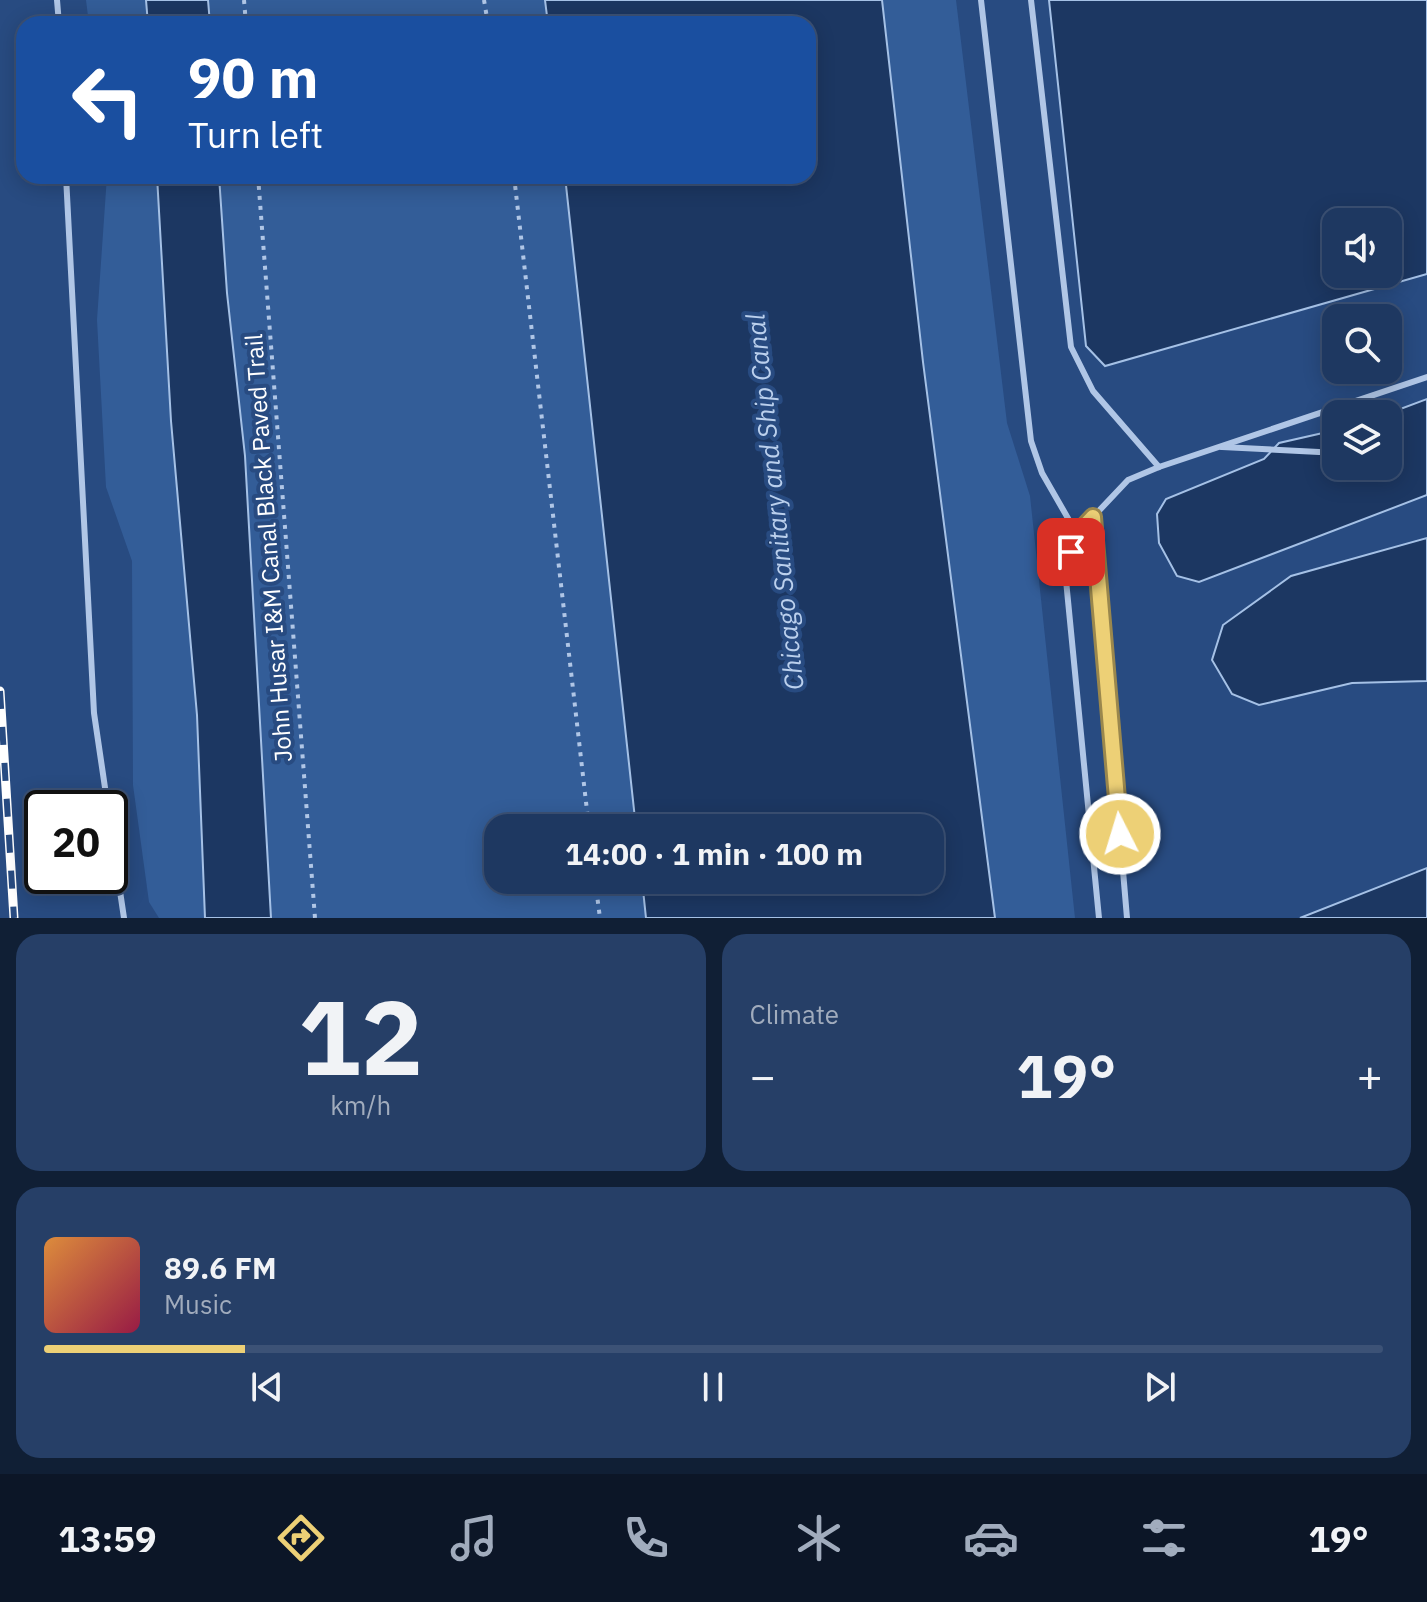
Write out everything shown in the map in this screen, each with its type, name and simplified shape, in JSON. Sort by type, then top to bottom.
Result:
[{"type":"lane","points":[[981,0],[1031,441],[1042,473],[1077,534]]},
{"type":"lane","points":[[1031,0],[1071,347],[1093,391],[1159,467]]},
{"type":"lane","points":[[66,184],[94,713],[105,790]]},
{"type":"lane","points":[[1099,918],[1065,570],[1077,534],[1128,480],[1427,377]]},
{"type":"lane","points":[[1219,447],[1319,452]]},
{"type":"lane","points":[[1093,517],[1127,918]]},
{"type":"lane","points":[[120,894],[124,918]]},
{"type":"path","name":"John Husar I&M Canal Black Paved Trail","points":[[259,184],[315,918]]},
{"type":"path","points":[[515,184],[587,814]]},
{"type":"path","points":[[597,894],[600,918]]},
{"type":"shaded area","points":[[86,0],[146,0],[147,16],[88,16]]},
{"type":"shaded area","points":[[208,0],[545,0],[547,16],[209,16]]},
{"type":"shaded area","points":[[882,0],[956,0],[1007,423],[1030,496],[1075,918],[995,918],[923,362]]},
{"type":"shaded area","points":[[106,184],[157,184],[171,421],[197,715],[205,918],[159,918],[149,902],[133,785],[132,561],[106,487],[97,320]]},
{"type":"shaded area","points":[[220,184],[566,184],[634,814],[484,814],[484,894],[643,894],[646,918],[271,918],[245,456],[227,293]]},
{"type":"water","points":[[146,0],[208,0],[209,16],[147,16]]},
{"type":"water","name":"Chicago Sanitary and Ship Canal","points":[[545,0],[882,0],[923,362],[995,918],[646,918],[643,894],[944,894],[944,814],[634,814],[566,184],[816,184],[816,16],[547,16]]},
{"type":"water","points":[[1049,0],[1427,0],[1427,274],[1402,281],[1402,208],[1322,208],[1322,288],[1378,288],[1105,366],[1086,346]]},
{"type":"water","points":[[157,184],[220,184],[227,293],[245,456],[271,918],[205,918],[197,715],[171,421]]},
{"type":"water","points":[[1427,399],[1427,495],[1199,582],[1177,576],[1159,543],[1157,514],[1166,499],[1264,459],[1279,443],[1322,433],[1322,480],[1402,480],[1402,408]]},
{"type":"water","points":[[1427,538],[1427,681],[1352,683],[1259,705],[1232,694],[1212,660],[1223,625],[1291,576]]},
{"type":"water","points":[[1427,868],[1427,918],[1300,918]]},
{"type":"railway","points":[[0,691],[14,918]]},
{"type":"route","points":[[1071,552],[1077,534],[1093,517],[1120,834]]}]
